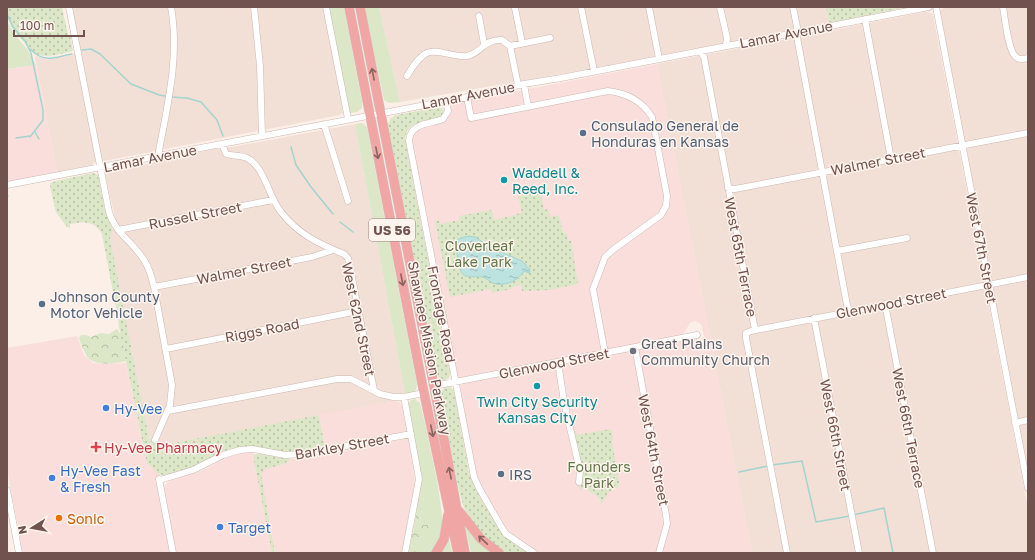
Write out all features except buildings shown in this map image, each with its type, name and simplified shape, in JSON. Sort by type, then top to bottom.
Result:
[{"type":"highway","name":"Shawnee Mission Parkway","points":[[349,7],[424,393],[465,553]]},
{"type":"highway","name":"Shawnee Mission Parkway","points":[[360,7],[438,404],[458,553]]},
{"type":"highway","points":[[421,376],[429,384],[434,386]]},
{"type":"highway","points":[[424,393],[438,404]]},
{"type":"highway","points":[[436,553],[444,539],[453,508]]},
{"type":"highway","points":[[453,508],[481,539],[499,553]]},
{"type":"street","points":[[69,7],[99,168],[110,218],[118,230],[144,260],[151,273],[154,287],[172,384],[171,402],[155,440]]},
{"type":"street","points":[[158,156],[174,59],[172,7]]},
{"type":"street","points":[[254,7],[260,66],[262,136]]},
{"type":"street","points":[[326,7],[348,119]]},
{"type":"street","points":[[581,7],[594,71]]},
{"type":"street","points":[[649,7],[659,59]]},
{"type":"street","points":[[720,7],[727,38],[726,45]]},
{"type":"street","points":[[793,7],[797,37],[849,311]]},
{"type":"street","name":"Lamar Avenue","points":[[7,185],[929,7]]},
{"type":"street","name":"West 67th Street","points":[[936,7],[1028,488]]},
{"type":"street","points":[[1003,7],[1011,49],[1015,56],[1020,59],[1028,58]]},
{"type":"street","points":[[515,8],[522,43]]},
{"type":"street","points":[[479,16],[484,44]]},
{"type":"street","points":[[865,19],[891,159]]},
{"type":"street","points":[[510,46],[550,38]]},
{"type":"street","points":[[407,76],[419,58],[427,52],[467,56],[474,53],[484,44],[496,40],[502,40],[510,46],[528,107]]},
{"type":"street","name":"West 65th Terrace","points":[[700,51],[704,57],[755,330],[746,333],[746,338],[787,553]]},
{"type":"street","points":[[466,97],[471,118],[608,91],[618,92],[638,100],[646,107],[652,117],[667,196],[666,206],[661,215],[605,257],[593,289],[605,353]]},
{"type":"street","name":"Frontage Road","points":[[446,100],[448,111],[443,119],[416,127],[411,132],[409,141],[454,382],[472,468],[479,488],[506,534],[534,553]]},
{"type":"street","points":[[324,124],[348,201]]},
{"type":"street","name":"Walmer Street","points":[[728,188],[735,189],[1028,133]]},
{"type":"street","name":"West 62nd Street","points":[[222,144],[226,154],[247,158],[257,166],[280,212],[298,230],[316,243],[344,254],[348,258],[374,390]]},
{"type":"street","name":"Russell Street","points":[[118,230],[273,200]]},
{"type":"street","points":[[837,251],[907,238]]},
{"type":"street","name":"Walmer Street","points":[[154,287],[312,257],[333,250]]},
{"type":"street","name":"Glenwood Street","points":[[755,330],[1028,277]]},
{"type":"street","name":"West 66th Terrace","points":[[885,304],[933,553]]},
{"type":"street","name":"Riggs Road","points":[[166,348],[358,311]]},
{"type":"street","name":"West 66th Street","points":[[814,318],[859,553]]},
{"type":"street","name":"Glenwood Street","points":[[434,386],[697,335]]},
{"type":"street","name":"West 64th Street","points":[[634,347],[666,515],[667,524],[659,553]]},
{"type":"street","points":[[558,362],[564,402],[580,471],[580,482]]},
{"type":"street","points":[[168,411],[333,379],[351,379],[382,394],[395,397],[404,397],[424,393]]},
{"type":"street","points":[[404,397],[419,479],[405,553]]},
{"type":"street","points":[[1016,423],[1028,420]]},
{"type":"street","name":"Barkley Street","points":[[173,553],[159,479],[193,470],[221,456],[240,450],[253,449],[285,455],[303,454],[411,434]]},
{"type":"street","points":[[7,490],[9,512],[19,553]]},
{"type":"shaded area","points":[[72,7],[324,7],[343,113],[340,115],[104,161],[101,160]]},
{"type":"shaded area","points":[[379,7],[826,7],[829,23],[572,72],[400,102]]},
{"type":"shaded area","points":[[951,7],[1028,7],[1028,476],[940,15],[940,11],[942,9]]},
{"type":"shaded area","points":[[925,12],[933,15],[1028,508],[1028,553],[752,553],[657,64]]},
{"type":"shaded area","points":[[76,54],[96,161],[92,165],[57,172],[35,56],[48,60]]},
{"type":"shaded area","points":[[657,64],[752,553],[538,553],[507,531],[491,507],[476,476],[459,391],[461,385],[695,339],[705,341],[702,327],[701,324],[695,321],[690,323],[684,333],[680,336],[464,377],[457,376],[412,144],[413,133],[415,130],[445,121],[452,106],[457,103]]},
{"type":"shaded area","points":[[36,65],[57,172],[7,182],[7,69]]},
{"type":"shaded area","points":[[355,124],[405,393],[391,394],[390,402],[158,446],[149,439],[110,238],[116,221],[105,174],[213,149],[232,147]]},
{"type":"shaded area","points":[[77,336],[84,355],[93,363],[126,363],[147,464],[160,475],[155,480],[170,553],[23,553],[7,469],[7,348]]},
{"type":"shaded area","points":[[390,400],[399,402],[402,406],[406,429],[404,432],[325,448],[319,415],[390,402]]},
{"type":"shaded area","points":[[407,439],[409,442],[415,481],[402,553],[275,553],[261,476],[264,469],[284,464],[291,459],[306,458]]},
{"type":"shaded area","points":[[242,453],[253,453],[272,553],[176,553],[164,494],[164,487],[172,480],[201,471],[229,456]]},
{"type":"green space","points":[[7,7],[62,7],[73,51],[48,56],[35,53],[13,29],[9,22]]},
{"type":"green space","points":[[328,7],[344,7],[362,102],[362,108],[357,112],[349,113]]},
{"type":"green space","points":[[364,7],[379,7],[400,102],[389,103],[384,100]]},
{"type":"green space","points":[[826,7],[907,7],[829,23]]},
{"type":"green space","points":[[7,21],[14,34],[27,49],[36,65],[7,69]]},
{"type":"green space","points":[[440,107],[444,110],[442,115],[438,118],[412,126],[407,131],[405,139],[450,373],[449,378],[444,381],[437,375],[435,368],[388,124],[391,118],[396,115]],"holes":[[[435,306],[437,308],[440,326],[438,328],[434,323],[433,318]]]},
{"type":"green space","points":[[362,123],[367,127],[417,384],[416,390],[412,393],[405,393],[355,124]]},
{"type":"green space","points":[[93,173],[98,175],[105,210],[113,230],[110,238],[149,439],[158,446],[319,415],[325,448],[291,453],[251,448],[166,476],[158,474],[150,465],[147,464],[102,234],[99,229],[88,223],[70,224],[70,228],[67,227],[56,212],[50,187],[51,183],[56,181]]},
{"type":"green space","name":"Cloverleaf Lake Park","points":[[539,186],[544,210],[548,209],[550,217],[559,215],[563,233],[567,233],[568,241],[571,240],[578,284],[549,290],[522,291],[521,284],[507,290],[492,293],[491,289],[450,297],[435,221],[439,220],[440,224],[460,220],[459,216],[492,210],[494,220],[522,213],[517,190]]},
{"type":"green space","points":[[435,306],[437,308],[440,326],[438,328],[436,327],[433,319],[433,311]]},
{"type":"green space","points":[[117,329],[121,335],[126,361],[117,363],[101,363],[92,361],[88,358],[79,338],[81,335],[91,337],[101,333],[109,334]]},
{"type":"green space","points":[[451,387],[454,391],[469,473],[477,492],[503,534],[529,553],[505,553],[485,539],[469,518],[463,505],[458,486],[441,393],[444,388]]},
{"type":"green space","points":[[415,399],[420,403],[426,428],[438,486],[443,522],[442,533],[433,553],[420,553],[416,546],[416,538],[431,536],[431,528],[428,525],[421,524],[420,521],[424,496],[423,492],[414,520],[409,553],[407,553],[420,468],[408,404],[411,400]]},
{"type":"green space","name":"Founders Park","points":[[611,429],[619,483],[617,488],[609,492],[601,504],[601,499],[583,487],[581,490],[579,488],[581,481],[574,432],[576,430],[577,435]]},
{"type":"green space","points":[[258,454],[291,459],[284,464],[265,469],[261,474],[275,553],[272,553],[253,455]]},
{"type":"green space","points":[[421,492],[424,496],[420,521],[421,524],[428,525],[431,528],[431,536],[416,538],[416,546],[421,547],[421,552],[409,553],[420,493]]},
{"type":"green space","points":[[466,526],[493,553],[471,553]]},
{"type":"green space","points":[[448,535],[452,553],[439,553]]},
{"type":"water","points":[[468,236],[475,237],[490,247],[522,261],[526,267],[530,269],[529,273],[524,271],[518,278],[506,284],[497,284],[482,277],[469,277],[464,275],[460,269],[455,242],[458,239]]},
{"type":"waterway","points":[[7,14],[13,27],[25,41],[31,53],[43,110],[43,120],[30,137]]},
{"type":"waterway","points":[[30,49],[35,54],[45,58],[55,58],[72,54]]},
{"type":"waterway","points":[[82,50],[91,49],[100,54],[131,84],[165,96]]},
{"type":"waterway","points":[[172,97],[187,98],[201,102],[217,120],[223,136]]},
{"type":"waterway","points":[[35,132],[39,139]]},
{"type":"waterway","points":[[16,138],[30,136]]},
{"type":"waterway","points":[[291,147],[296,165],[311,187],[333,214]]},
{"type":"waterway","points":[[340,222],[353,232]]},
{"type":"waterway","points":[[772,465],[802,461],[816,522],[850,516]]},
{"type":"waterway","points":[[739,472],[768,466]]},
{"type":"waterway","points":[[853,515],[884,508],[893,553]]},
{"type":"place","name":"Consulado General de Honduras en Kansas","points":[[583,133]]},
{"type":"place","name":"Waddell & Reed, Inc.","points":[[504,180]]},
{"type":"place","name":"Johnson County Motor Vehicle","points":[[42,304]]},
{"type":"place","name":"Great Plains Community Church","points":[[633,351]]},
{"type":"place","name":"Twin City Security Kansas City","points":[[537,386]]},
{"type":"place","name":"Hy-Vee","points":[[106,408]]},
{"type":"place","name":"Hy-Vee Pharmacy","points":[[96,447]]},
{"type":"place","name":"IRS","points":[[501,474]]},
{"type":"place","name":"Hy-Vee Fast & Fresh","points":[[52,478]]},
{"type":"place","name":"Sonic","points":[[59,518]]},
{"type":"place","name":"Target","points":[[220,527]]}]
